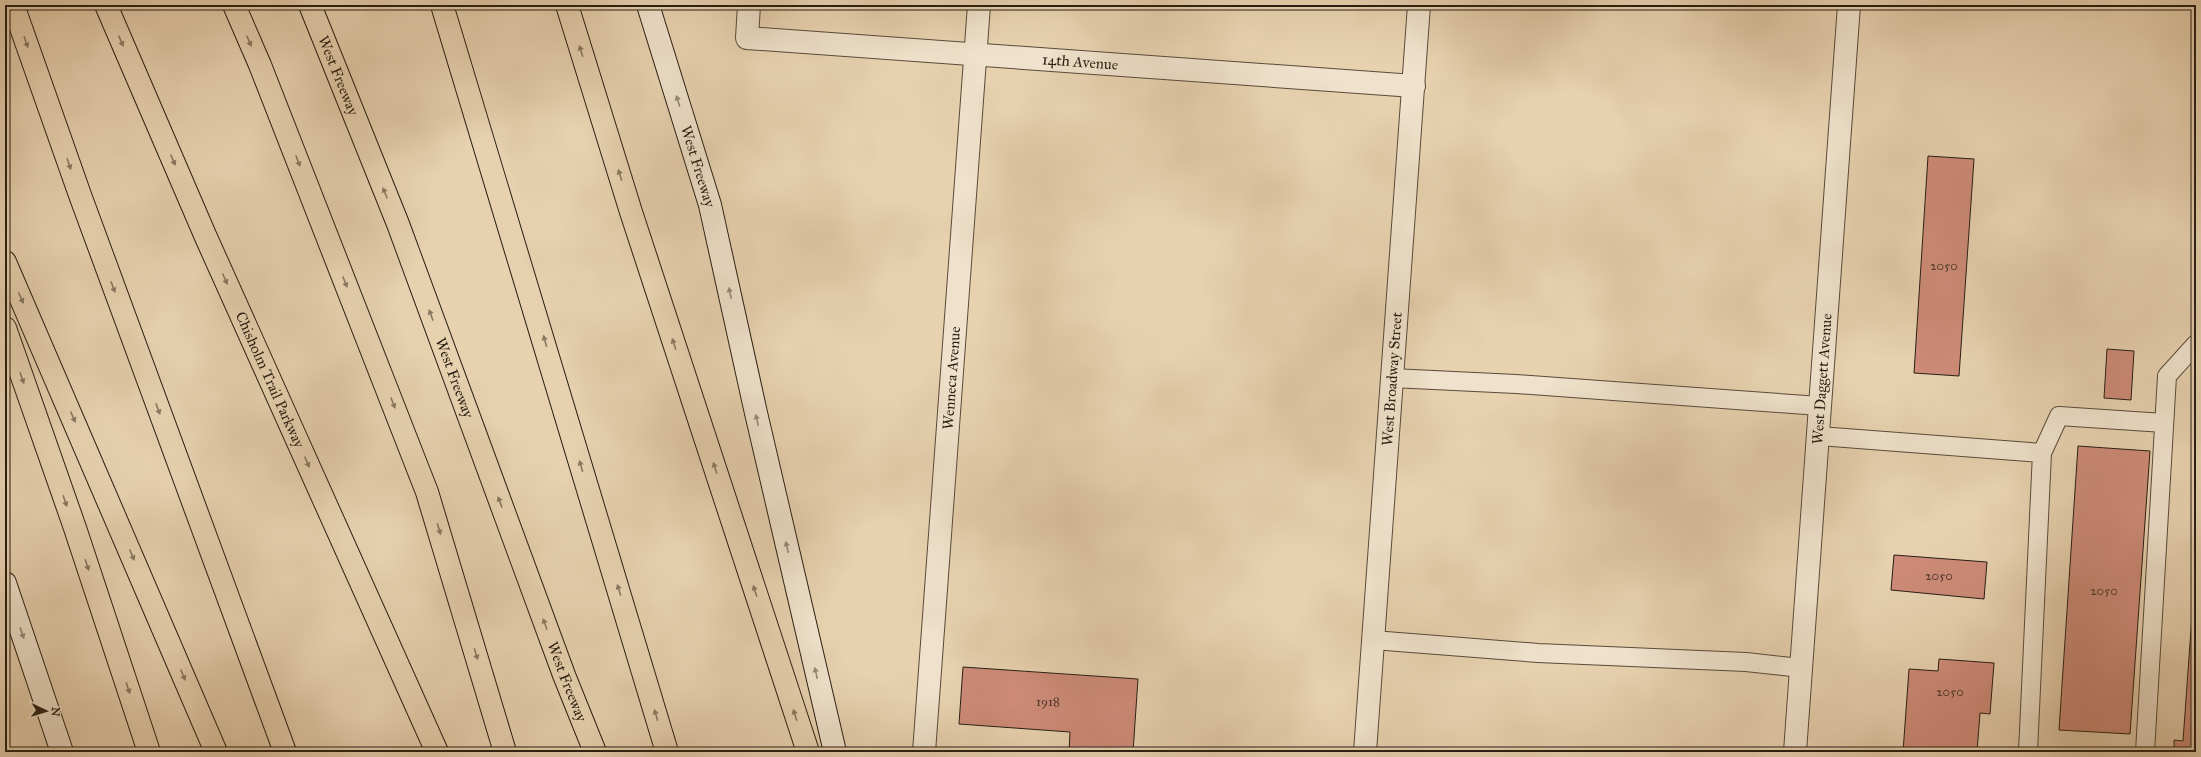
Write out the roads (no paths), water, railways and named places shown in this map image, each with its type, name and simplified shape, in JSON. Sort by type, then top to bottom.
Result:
[{"type":"highway","points":[[13,5],[80,195],[285,752]]},
{"type":"highway","name":"Chisholm Trail Parkway","points":[[106,5],[205,235],[437,752]]},
{"type":"highway","points":[[234,5],[260,65],[428,492],[505,752]]},
{"type":"highway","name":"West Freeway","points":[[310,5],[398,224],[561,668],[594,752]]},
{"type":"highway","points":[[442,5],[667,752]]},
{"type":"highway","points":[[567,5],[631,212],[808,752]]},
{"type":"highway","points":[[5,262],[117,519],[216,752]]},
{"type":"highway","points":[[5,328],[75,528],[149,752]]},
{"type":"street","name":"West Freeway","points":[[648,5],[710,205],[756,413],[835,752]]},
{"type":"street","name":"14th Avenue","points":[[749,5],[747,38],[1414,86]]},
{"type":"street","name":"Wenneca Avenue","points":[[924,752],[979,5]]},
{"type":"street","name":"West Broadway Street","points":[[1365,752],[1419,5]]},
{"type":"street","name":"West Daggett Avenue","points":[[1795,752],[1849,5]]},
{"type":"street","points":[[5,583],[62,752]]},
{"type":"lane","points":[[2145,752],[2167,376],[2196,344]]},
{"type":"lane","points":[[1392,378],[1516,384],[1820,406]]},
{"type":"lane","points":[[2028,752],[2042,453],[2059,416],[2164,423]]},
{"type":"lane","points":[[1819,436],[2042,453]]},
{"type":"lane","points":[[1373,640],[1538,653],[1746,662],[1801,668]]}]
